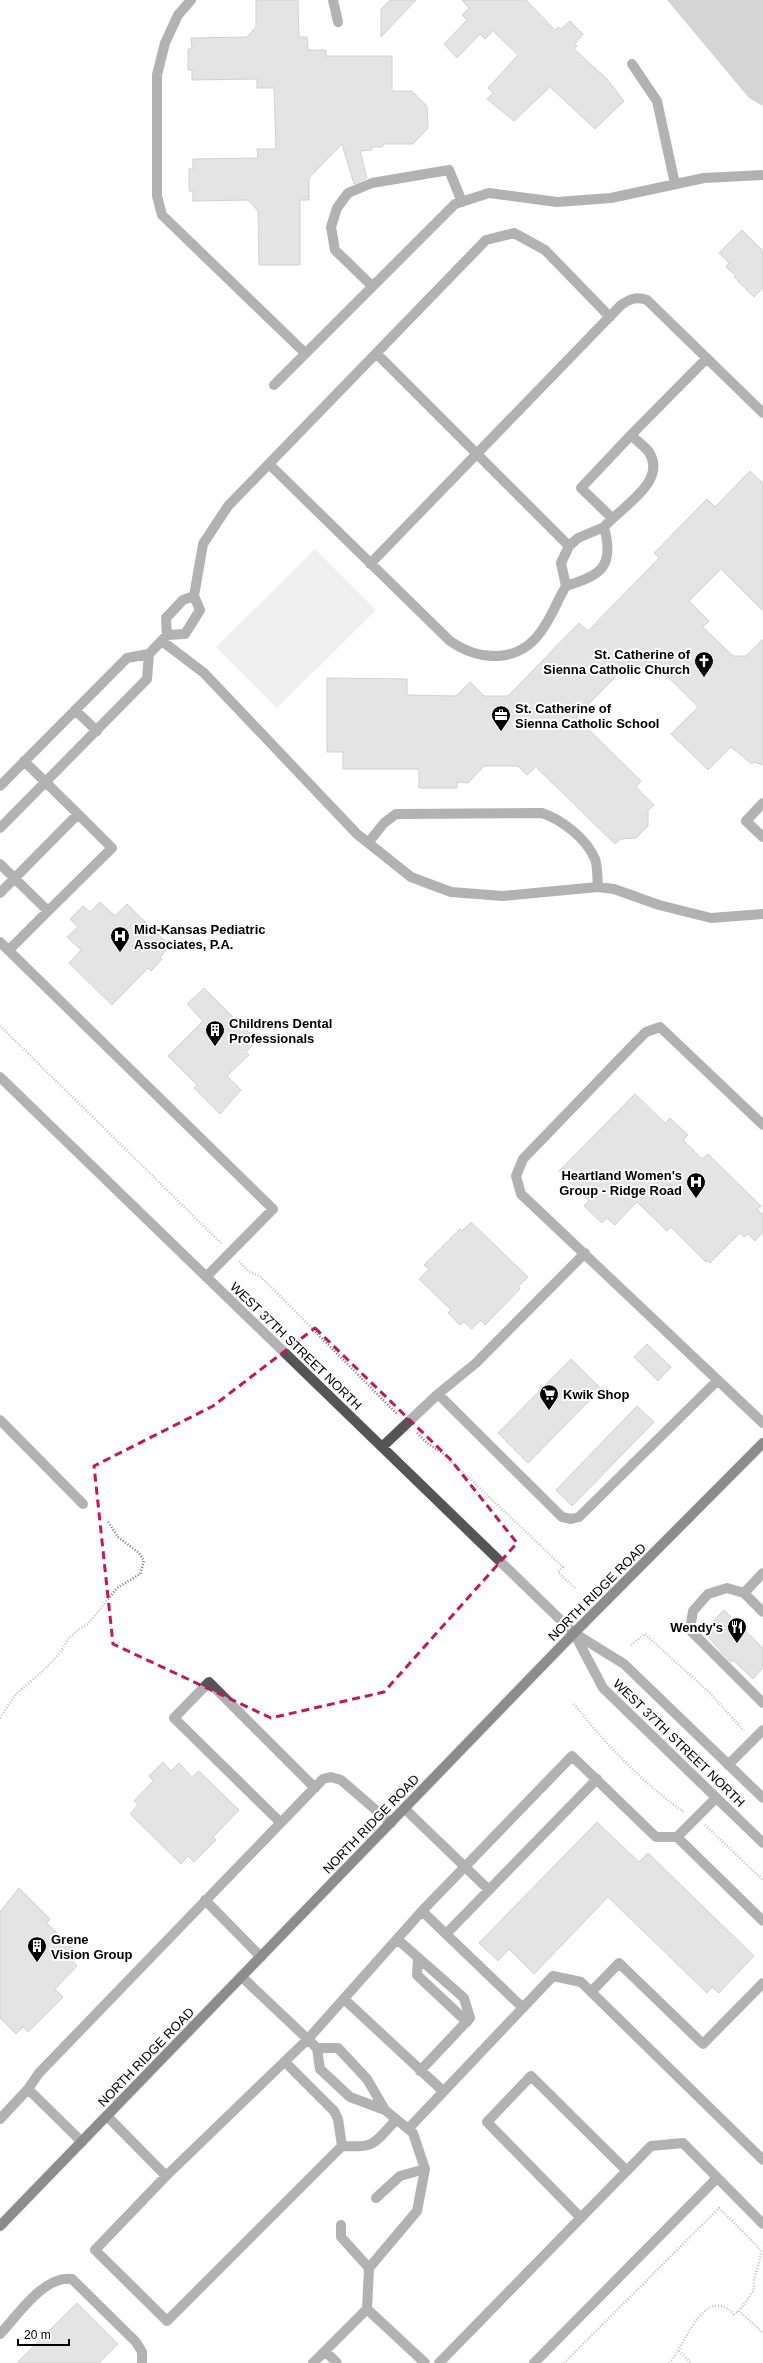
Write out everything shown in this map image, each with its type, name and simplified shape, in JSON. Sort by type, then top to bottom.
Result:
[{"type":"main road","name":"NORTH RIDGE ROAD","points":[[0,2226],[574,1633],[763,1443]]},
{"type":"street","points":[[191,0],[178,15],[164,43],[157,75],[157,196],[162,216],[305,354]]},
{"type":"street","points":[[333,0],[338,22]]},
{"type":"street","points":[[632,64],[657,101],[675,184]]},
{"type":"street","points":[[372,286],[335,250],[331,227],[337,208],[348,193],[372,183],[449,170],[462,202]]},
{"type":"street","points":[[274,385],[433,224],[455,204],[489,193],[557,202],[611,198],[717,176],[763,175]]},
{"type":"street","points":[[0,786],[127,658],[149,654],[164,638],[185,634],[200,610],[194,596],[203,544],[228,506],[486,240],[514,232],[545,250],[610,317]]},
{"type":"street","points":[[370,564],[610,317],[630,300],[639,297],[647,300],[763,413]]},
{"type":"street","points":[[377,354],[569,546]]},
{"type":"street","points":[[612,518],[581,488],[707,358]]},
{"type":"street","points":[[269,464],[450,641],[465,652],[482,657],[501,656],[523,648],[544,628],[566,586],[561,563],[569,546],[578,538],[604,527],[650,483],[654,470],[649,453],[631,435]]},
{"type":"street","points":[[566,586],[591,578],[601,570],[608,554],[608,543],[604,527]]},
{"type":"street","points":[[164,638],[166,618],[183,600],[194,596]]},
{"type":"street","points":[[164,638],[204,673],[357,834],[411,877],[451,892],[503,896],[598,887],[614,888],[659,905],[711,918],[763,914]]},
{"type":"street","points":[[0,828],[147,679],[149,654]]},
{"type":"street","points":[[75,710],[97,731]]},
{"type":"street","points":[[9,950],[112,848],[24,761]]},
{"type":"street","points":[[763,803],[746,820],[763,837]]},
{"type":"street","points":[[368,843],[384,823],[396,814],[542,813],[558,818],[590,849],[596,860],[598,887]]},
{"type":"street","points":[[0,893],[78,814]]},
{"type":"street","points":[[0,864],[48,911]]},
{"type":"street","points":[[0,942],[273,1209],[206,1277]]},
{"type":"street","points":[[763,1126],[660,1026],[646,1032],[523,1159],[516,1176],[521,1194],[763,1423]]},
{"type":"street","name":"WEST 37TH STREET NORTH","points":[[0,1077],[574,1633],[624,1664],[763,1798]]},
{"type":"street","points":[[382,1448],[438,1394],[476,1363],[585,1253]]},
{"type":"street","points":[[438,1394],[562,1517],[571,1519],[579,1517],[718,1380]]},
{"type":"street","points":[[0,1420],[83,1504]]},
{"type":"street","points":[[744,1593],[763,1573]]},
{"type":"street","points":[[763,1612],[744,1593],[727,1588],[708,1594],[693,1611],[690,1630],[763,1703]]},
{"type":"street","name":"WEST 37TH STREET NORTH","points":[[574,1633],[603,1688],[763,1843]]},
{"type":"street","points":[[280,1822],[174,1718],[210,1682],[315,1788]]},
{"type":"street","points":[[728,1765],[763,1730]]},
{"type":"street","points":[[396,2120],[375,2142],[365,2147],[342,2146],[167,2321],[95,2250],[166,2176],[308,2039],[422,1911],[572,1756],[656,1837],[677,1837],[716,1798]]},
{"type":"street","points":[[0,2119],[28,2089],[39,2073],[323,1779],[331,1777],[341,1780],[391,1823]]},
{"type":"street","points":[[446,1934],[597,1779]]},
{"type":"street","points":[[405,1808],[489,1890]]},
{"type":"street","points":[[677,1837],[763,1921]]},
{"type":"street","points":[[205,1900],[261,1957]]},
{"type":"street","points":[[422,1911],[523,2008]]},
{"type":"street","points":[[397,1939],[464,1998],[470,2018],[420,2071]]},
{"type":"street","points":[[418,1958],[417,1975],[467,2022]]},
{"type":"street","points":[[591,1992],[619,1963],[703,2044],[763,1983]]},
{"type":"street","points":[[408,2129],[553,1976],[581,1982],[763,2160]]},
{"type":"street","points":[[242,1977],[317,2048],[320,2069],[350,2097],[385,2110]]},
{"type":"street","points":[[344,1999],[443,2091]]},
{"type":"street","points":[[313,2363],[367,2309],[369,2268],[417,2211],[425,2169],[413,2133],[385,2110],[367,2079],[338,2048],[317,2048]]},
{"type":"street","points":[[284,2062],[334,2111],[338,2119],[342,2146]]},
{"type":"street","points":[[581,2218],[487,2122],[531,2076],[627,2171]]},
{"type":"street","points":[[28,2089],[82,2142]]},
{"type":"street","points":[[107,2116],[166,2176]]},
{"type":"street","points":[[439,2363],[651,2146],[683,2143],[763,2224]]},
{"type":"street","points":[[376,2198],[400,2176],[425,2169]]},
{"type":"street","points":[[534,2363],[717,2178]]},
{"type":"street","points":[[341,2225],[341,2237],[369,2268]]},
{"type":"street","points":[[0,2334],[46,2284],[61,2278],[72,2279],[136,2342],[142,2352],[142,2363]]},
{"type":"street","points":[[367,2309],[425,2363]]},
{"type":"street","points":[[325,2351],[337,2363]]},
{"type":"path","points":[[0,1026],[248,1271],[261,1277],[427,1443],[444,1454],[563,1567],[558,1572],[575,1588]]},
{"type":"path","points":[[0,1718],[3,1716],[16,1694],[51,1663],[60,1653],[68,1639],[79,1629],[88,1624],[117,1588],[140,1574],[144,1561],[142,1557],[118,1537],[107,1520]]},
{"type":"path","points":[[631,1646],[645,1634],[710,1693],[753,1741]]},
{"type":"path","points":[[574,1704],[596,1732],[666,1800],[712,1830],[763,1880]]},
{"type":"path","points":[[564,2363],[719,2208],[761,2250],[761,2261],[753,2279],[754,2290],[739,2311],[734,2314],[727,2308],[715,2306],[699,2314],[679,2351],[669,2363]]},
{"type":"path","points":[[739,2311],[763,2333]]},
{"type":"path","points":[[679,2351],[692,2363]]},
{"type":"highlighted area","points":[[315,1328],[450,1459],[517,1543],[384,1692],[271,1718],[113,1644],[94,1466],[213,1406]]},
{"type":"shaded area","points":[[667,0],[763,0],[763,106],[749,98]]},
{"type":"shaded area","points":[[315,549],[376,610],[277,708],[216,647]]},
{"type":"building","points":[[256,0],[298,0],[299,37],[307,37],[308,50],[326,50],[326,56],[392,56],[392,91],[412,91],[427,106],[428,128],[413,144],[384,144],[382,147],[372,147],[372,150],[360,151],[367,178],[354,184],[342,144],[309,178],[309,200],[300,200],[300,265],[259,265],[258,211],[248,200],[193,201],[193,191],[189,191],[189,169],[193,169],[193,159],[258,158],[257,149],[276,149],[274,88],[257,88],[257,79],[192,80],[192,70],[188,70],[188,49],[192,49],[191,38],[247,37],[256,27]]},
{"type":"building","points":[[390,0],[416,0],[381,37],[381,9]]},
{"type":"building","points":[[462,0],[526,0],[555,30],[558,27],[561,29],[570,21],[583,34],[575,44],[577,46],[574,49],[607,79],[624,101],[595,129],[550,87],[514,121],[487,99],[493,93],[488,88],[518,55],[493,31],[485,39],[480,34],[457,58],[444,44],[467,20],[462,15],[469,8]]},
{"type":"building","points":[[742,230],[763,251],[763,288],[754,297],[726,267],[729,263],[719,253]]},
{"type":"building","points":[[750,471],[763,483],[763,611],[721,569],[689,601],[709,621],[703,627],[733,656],[746,656],[763,639],[763,765],[754,762],[752,764],[731,747],[708,770],[671,734],[698,707],[653,662],[642,673],[631,661],[576,717],[641,781],[636,787],[654,805],[648,811],[648,826],[636,838],[621,839],[615,844],[536,767],[527,775],[518,766],[484,766],[468,783],[457,782],[457,788],[419,788],[419,769],[343,769],[343,752],[327,752],[327,678],[407,679],[407,695],[456,696],[470,682],[484,696],[508,696],[579,623],[588,631],[659,558],[654,553],[707,499],[715,507]]},
{"type":"building","name":"Mid-Kansas Pediatric Associates, P.A.","points":[[100,902],[115,916],[127,904],[170,946],[160,957],[162,959],[151,971],[148,968],[112,1005],[69,963],[81,950],[67,937],[78,927],[70,919],[83,906],[90,912]]},
{"type":"building","name":"Childrens Dental Professionals","points":[[204,988],[257,1041],[246,1052],[249,1055],[227,1076],[241,1090],[220,1114],[194,1088],[197,1085],[168,1056],[203,1021],[187,1004]]},
{"type":"building","points":[[635,1094],[665,1123],[670,1118],[688,1135],[683,1140],[702,1159],[708,1154],[761,1206],[757,1209],[763,1215],[763,1232],[755,1241],[748,1234],[744,1237],[740,1233],[710,1263],[707,1260],[706,1262],[671,1227],[667,1231],[637,1202],[615,1225],[607,1218],[602,1223],[584,1206],[589,1201],[559,1171]]},
{"type":"building","points":[[471,1222],[528,1277],[518,1287],[520,1289],[485,1325],[481,1320],[472,1329],[464,1322],[460,1325],[448,1313],[451,1310],[419,1279],[429,1269],[424,1265],[460,1229],[462,1231]]},
{"type":"building","points":[[647,1344],[671,1367],[658,1381],[634,1357]]},
{"type":"building","name":"Kwik Shop","points":[[571,1359],[601,1389],[528,1463],[498,1433]]},
{"type":"building","name":"Kwik Shop","points":[[637,1406],[654,1422],[572,1506],[556,1490]]},
{"type":"building","name":"Wendy's","points":[[724,1610],[763,1648],[763,1668],[753,1679],[733,1660],[731,1662],[704,1631]]},
{"type":"building","points":[[163,1762],[171,1771],[179,1763],[192,1777],[199,1771],[239,1810],[213,1837],[216,1840],[194,1862],[188,1856],[181,1864],[130,1814],[138,1805],[134,1801],[153,1781],[149,1776]]},
{"type":"building","points":[[597,1822],[639,1862],[648,1853],[754,1956],[719,1993],[712,1987],[707,1993],[608,1897],[534,1974],[509,1949],[498,1961],[479,1943]]},
{"type":"building","name":"Grene Vision Group","points":[[19,1888],[50,1919],[47,1923],[78,1954],[72,1960],[77,1966],[55,1989],[63,1997],[28,2032],[23,2027],[16,2034],[0,2018],[0,1912]]},
{"type":"building","points":[[77,2303],[118,2344],[99,2363],[17,2363]]},
{"type":"place","name":"St. Catherine of Sienna Catholic Church","points":[[704,678]]},
{"type":"place","name":"St. Catherine of Sienna Catholic School","points":[[501,732]]},
{"type":"place","name":"Mid-Kansas Pediatric Associates, P.A.","points":[[120,953]]},
{"type":"place","name":"Childrens Dental Professionals","points":[[215,1047]]},
{"type":"place","name":"Heartland Women's Group - Ridge Road","points":[[696,1199]]},
{"type":"place","name":"Kwik Shop","points":[[549,1411]]},
{"type":"place","name":"Wendy's","points":[[737,1644]]},
{"type":"place","name":"Grene Vision Group","points":[[37,1963]]}]
